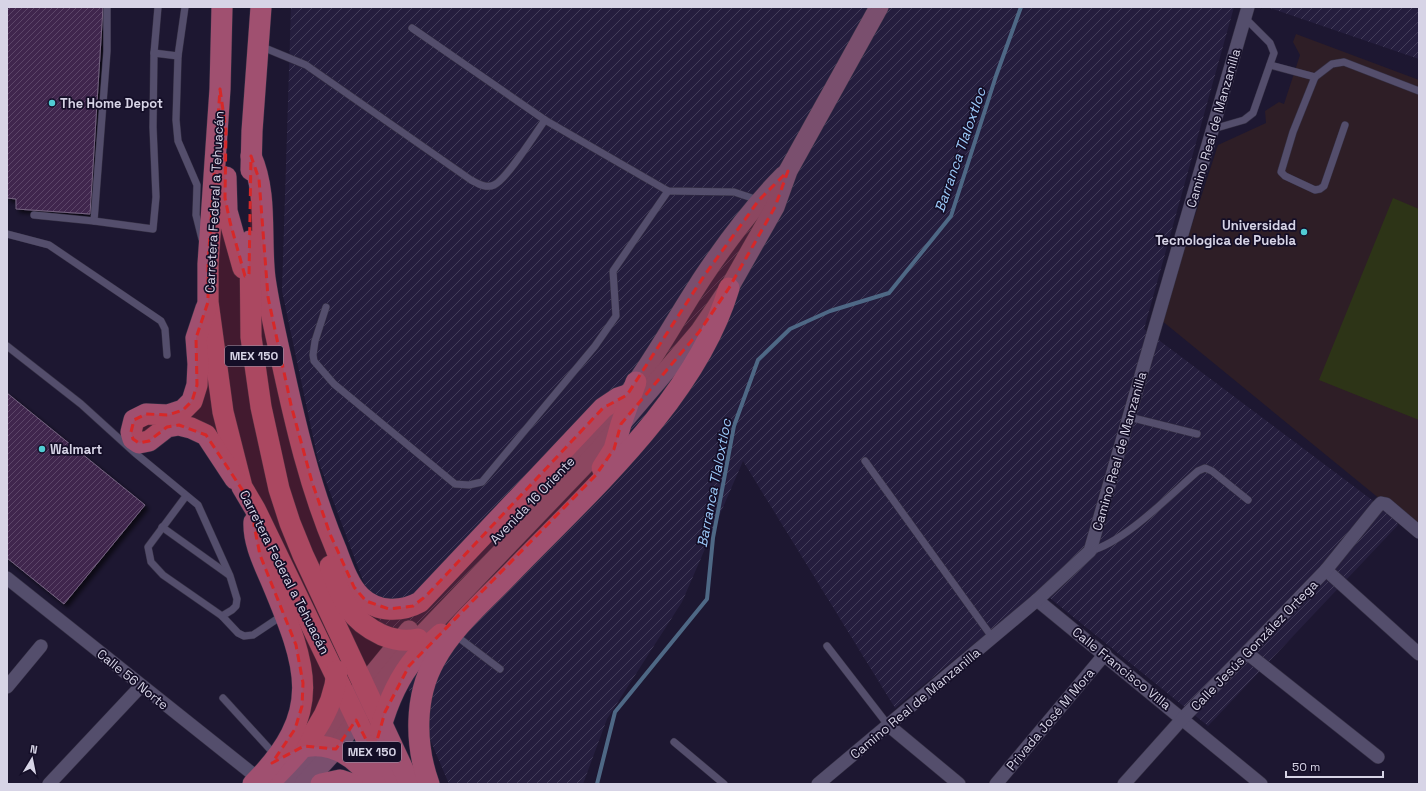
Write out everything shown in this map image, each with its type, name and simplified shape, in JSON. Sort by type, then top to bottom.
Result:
[{"type":"main road","name":"Carretera Federal a Tehuacán","points":[[222,7],[220,89],[208,264],[208,302],[223,412],[242,488],[255,509],[353,712]]},
{"type":"main road","name":"Carretera Federal a Tehuacán","points":[[261,7],[251,156],[249,290],[251,337],[261,407],[280,489],[290,523],[367,692]]},
{"type":"main road","points":[[767,203],[788,171],[879,7]]},
{"type":"main road","points":[[220,89],[226,131],[227,211],[267,350],[288,440],[302,490],[343,601],[354,616],[370,629],[409,640]]},
{"type":"main road","points":[[251,156],[259,179],[263,256],[268,297],[298,436],[314,489],[330,534],[354,587],[366,601],[381,608],[397,610],[413,606],[420,602],[602,408],[632,388]]},
{"type":"main road","name":"Avenida 16 Oriente","points":[[285,784],[353,712],[367,692],[409,640],[578,453],[632,388],[662,345],[704,276],[767,203]]},
{"type":"main road","name":"Avenida 16 Oriente","points":[[409,640],[598,451],[699,332],[729,288],[767,203]]},
{"type":"main road","points":[[429,784],[419,748],[421,706],[424,690],[435,660],[453,634],[623,457],[674,395],[715,328],[729,288]]},
{"type":"main road","points":[[208,302],[196,338],[198,364],[197,384],[192,401],[184,410],[168,415],[146,414],[134,420],[131,432],[133,439],[139,443],[149,441],[167,427],[179,425],[206,435],[226,468],[242,488]]},
{"type":"main road","points":[[376,759],[376,744],[395,689],[416,657],[596,475],[614,449],[620,424],[632,388]]},
{"type":"main road","points":[[255,509],[254,525],[260,555],[300,658],[303,695],[295,729],[260,782]]},
{"type":"main road","points":[[321,747],[325,714],[333,694],[337,677],[337,627]]},
{"type":"main road","name":"MEX 150","points":[[367,692],[410,784]]},
{"type":"main road","name":"MEX 150","points":[[353,712],[388,784]]},
{"type":"main road","points":[[274,760],[286,753],[321,747],[357,762],[375,784]]},
{"type":"main road","points":[[260,782],[321,747]]},
{"type":"main road","name":"Avenida 16 Oriente","points":[[304,784],[321,747]]},
{"type":"main road","points":[[322,784],[340,780],[352,784]]},
{"type":"street","name":"Camino Real de Manzanilla","points":[[818,784],[1037,600],[1090,551],[1246,13]]},
{"type":"street","name":"Calle Jesús González Ortega","points":[[1124,784],[1183,718],[1247,654],[1326,570],[1381,503],[1386,504],[1419,532]]},
{"type":"street","points":[[1326,570],[1419,654]]},
{"type":"street","name":"Calle 56 Norte","points":[[7,579],[260,782]]},
{"type":"street","name":"Calle Francisco Villa","points":[[1037,600],[1183,718],[1261,784]]},
{"type":"street","points":[[7,687],[41,646]]},
{"type":"street","name":"Privada José M Mora","points":[[996,784],[1105,654]]},
{"type":"street","points":[[1247,654],[1378,757]]},
{"type":"street","points":[[49,784],[141,686]]},
{"type":"street","points":[[888,725],[960,784]]},
{"type":"lane","points":[[94,222],[107,51],[107,7]]},
{"type":"lane","points":[[34,215],[153,229],[156,197],[154,53],[158,7]]},
{"type":"lane","points":[[185,7],[178,56],[176,120],[178,141],[197,185],[196,215],[208,264]]},
{"type":"lane","points":[[1213,129],[1244,120],[1253,113],[1274,53],[1270,43],[1246,13]]},
{"type":"lane","points":[[412,28],[544,120],[668,192],[734,192],[767,203]]},
{"type":"lane","points":[[258,45],[306,65],[470,180],[485,186],[493,186],[503,178],[544,120]]},
{"type":"lane","points":[[154,53],[178,56]]},
{"type":"lane","points":[[1345,125],[1324,186],[1320,190],[1315,190],[1285,176],[1281,172],[1293,132],[1315,78],[1332,64],[1344,62],[1419,91]]},
{"type":"lane","points":[[1270,65],[1315,78]]},
{"type":"lane","points":[[326,307],[315,341],[313,355],[314,361],[334,384],[455,484],[469,485],[482,482],[595,346],[616,316],[613,271],[668,192]]},
{"type":"lane","points":[[7,234],[49,245],[161,322],[165,328],[168,355]]},
{"type":"lane","points":[[7,346],[81,404],[134,453],[198,506],[230,576],[237,599],[236,606],[222,616]]},
{"type":"lane","points":[[1129,417],[1197,434]]},
{"type":"lane","points":[[865,461],[992,637]]},
{"type":"lane","points":[[1090,551],[1102,548],[1126,533],[1198,472],[1205,468],[1212,471],[1248,500]]},
{"type":"lane","points":[[186,496],[148,547],[151,562],[163,575],[222,616],[238,633],[244,636],[254,635],[284,614]]},
{"type":"lane","points":[[162,527],[230,576]]},
{"type":"lane","points":[[453,634],[500,669]]},
{"type":"lane","points":[[827,646],[888,725]]},
{"type":"lane","points":[[223,698],[274,760]]},
{"type":"lane","points":[[674,742],[724,784]]},
{"type":"highlighted area","points":[[220,89],[226,131],[225,198],[245,276],[249,275],[251,156],[259,179],[268,297],[291,405],[312,482],[330,534],[354,587],[366,601],[389,609],[413,606],[426,596],[603,408],[627,395],[704,276],[759,200],[788,171],[775,207],[729,288],[699,332],[621,424],[614,449],[596,475],[409,666],[385,712],[376,744],[376,759],[356,720],[336,749],[304,746],[272,763],[295,729],[302,706],[303,683],[296,645],[260,555],[254,525],[255,509],[206,435],[179,425],[167,427],[149,441],[139,443],[133,439],[131,432],[134,420],[146,414],[168,415],[183,410],[192,401],[197,385],[196,338],[208,302],[208,264]]},
{"type":"shaded area","points":[[291,7],[1234,7],[1144,329],[1396,518],[1398,525],[1208,726],[1040,590],[895,708],[743,461],[682,602],[607,719],[583,784],[449,784],[365,586],[318,460],[282,291]]},
{"type":"shaded area","points":[[1267,7],[1419,7],[1419,59]]},
{"type":"shaded area","name":"Universidad Tecnologica de Puebla","points":[[1296,34],[1419,80],[1419,531],[1161,320],[1218,145],[1266,123],[1265,111],[1279,102],[1284,104],[1300,55],[1293,42]]},
{"type":"green space","points":[[1393,198],[1419,209],[1419,420],[1319,380]]},
{"type":"building","name":"The Home Depot","points":[[7,7],[103,7],[90,214],[16,209],[16,199],[7,198]]},
{"type":"building","name":"Walmart","points":[[7,393],[145,505],[64,604],[7,558]]},
{"type":"waterway","name":"Barranca Tlaloxtloc","points":[[597,784],[615,712],[707,599],[713,538],[734,426],[758,360],[790,329],[830,311],[889,293],[951,216],[996,76],[1021,7]]},
{"type":"place","name":"The Home Depot","points":[[52,103]]},
{"type":"place","name":"Universidad Tecnologica de Puebla","points":[[1304,232]]},
{"type":"place","name":"Walmart","points":[[42,449]]}]
